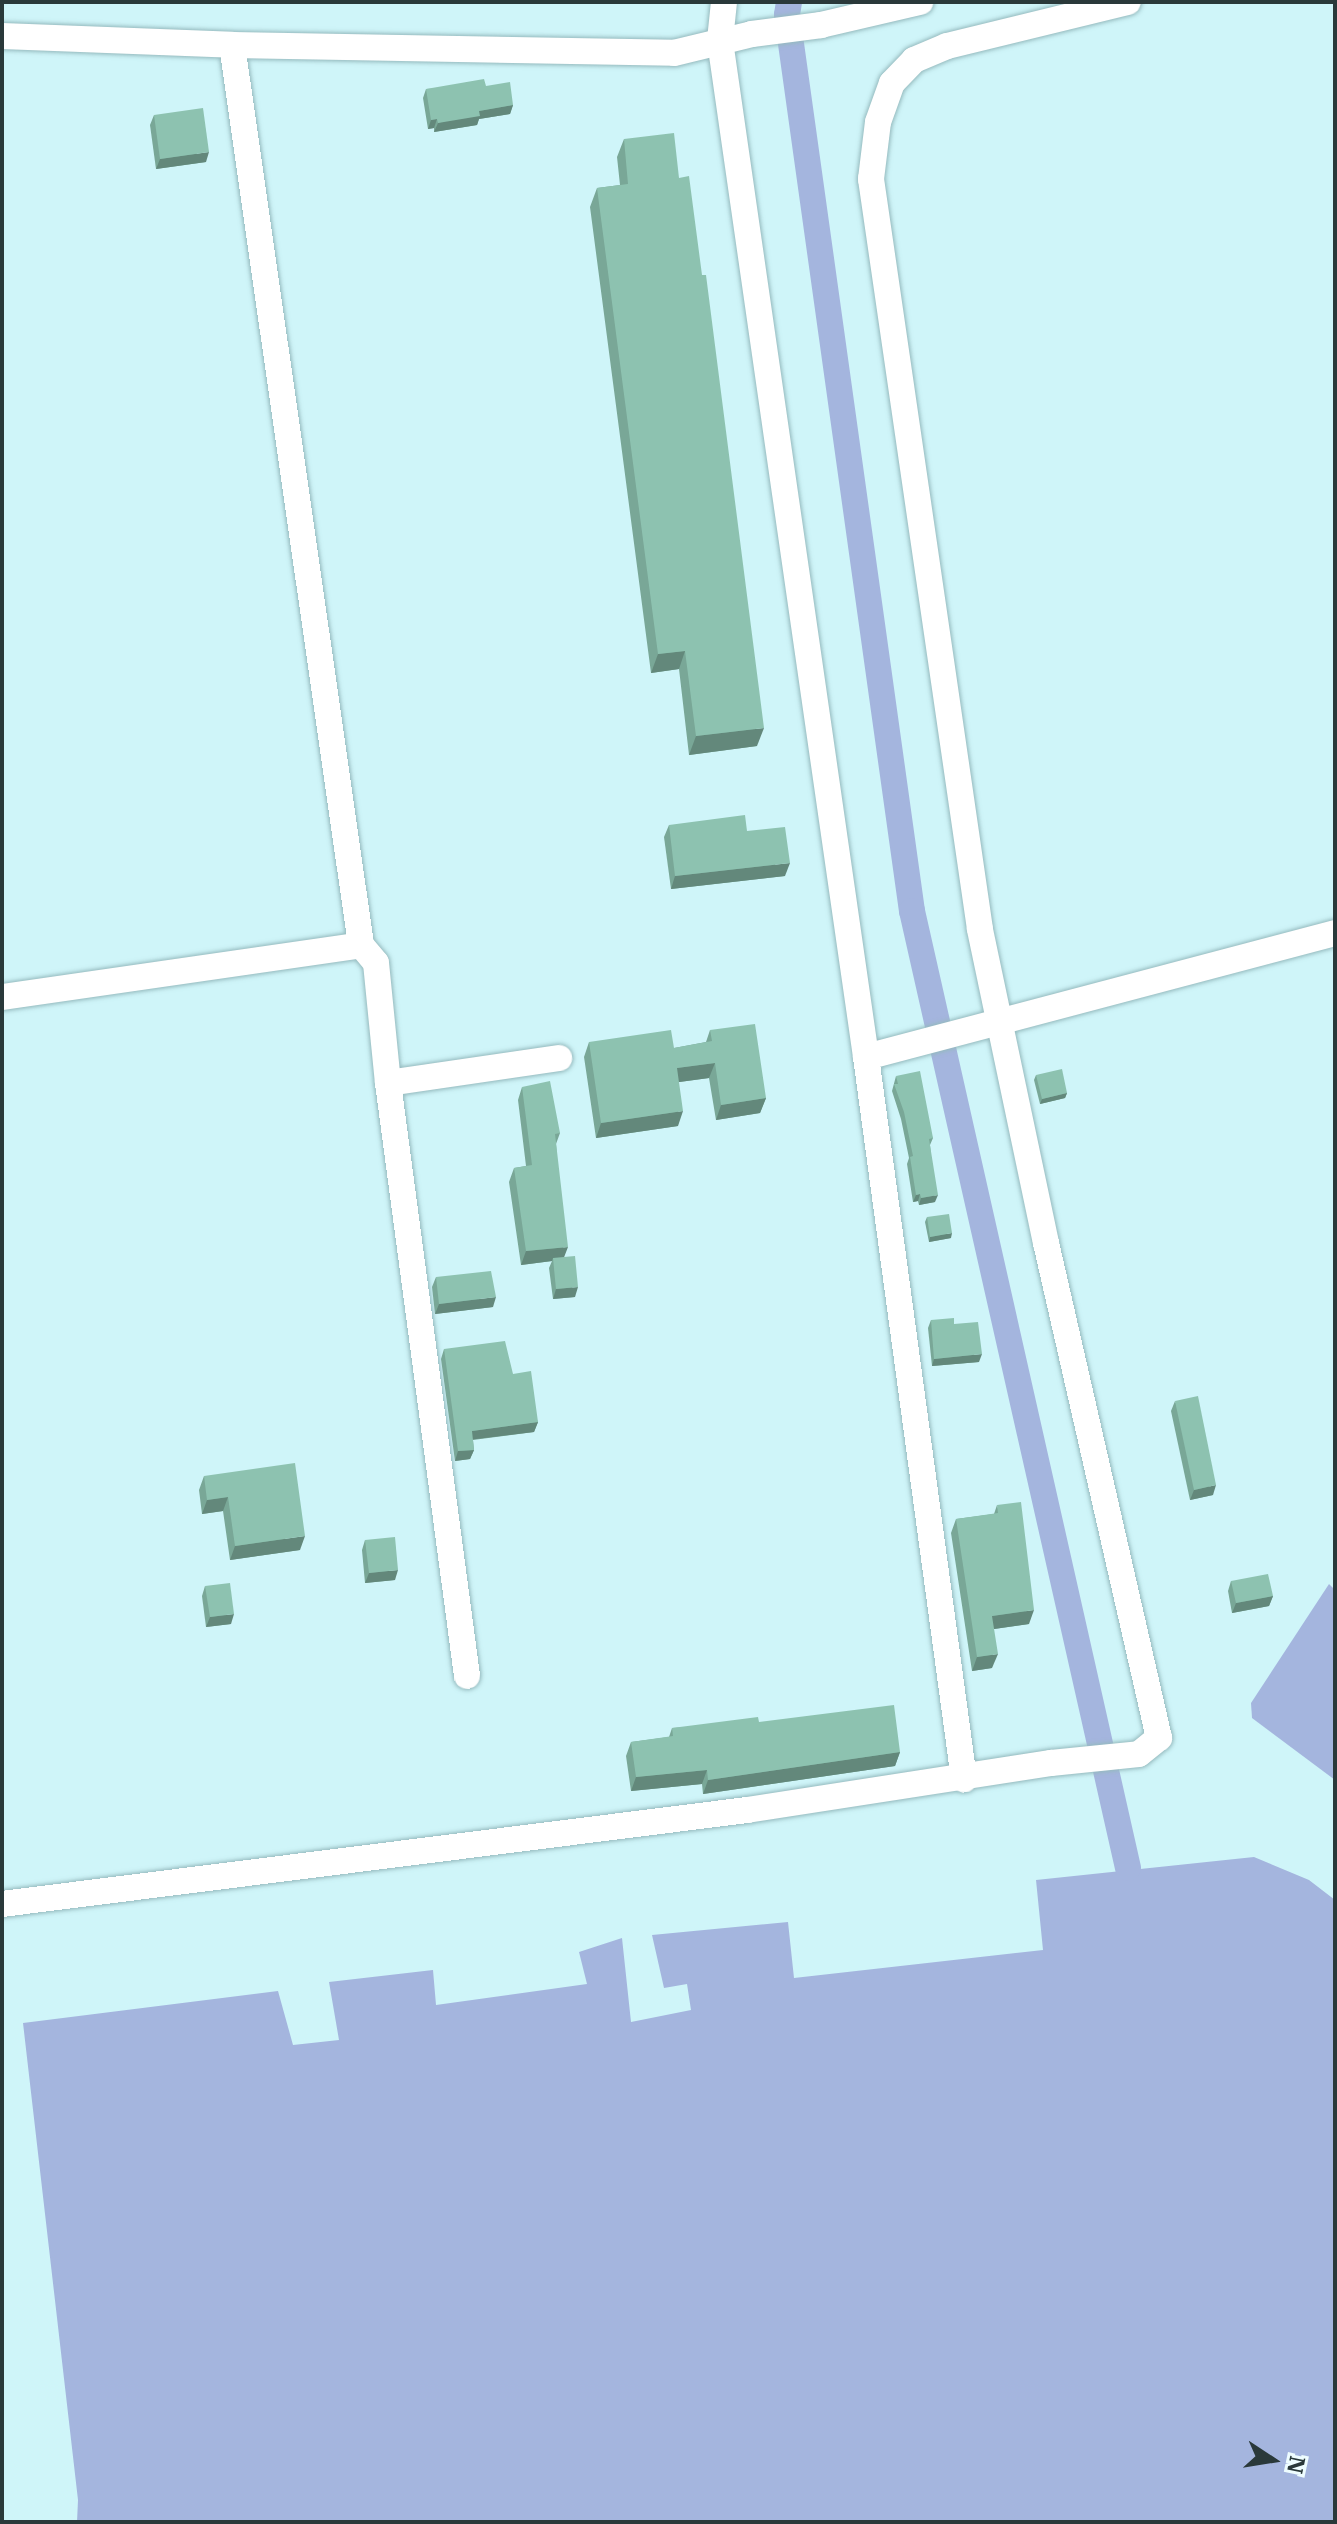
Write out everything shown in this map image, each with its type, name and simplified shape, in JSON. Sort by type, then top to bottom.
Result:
[{"type":"lane","points":[[724,2],[720,41],[870,1056],[964,1779]]},
{"type":"lane","points":[[2,36],[232,45],[674,53],[752,34],[821,25],[920,2]]},
{"type":"lane","points":[[2,1904],[964,1779],[1051,1763],[1139,1754],[1159,1738],[988,1024],[980,929],[871,179],[876,136],[892,83],[914,60],[947,46],[1128,2]]},
{"type":"lane","points":[[232,45],[361,945],[376,963],[388,1083],[467,1676]]},
{"type":"lane","points":[[870,1056],[1335,933]]},
{"type":"lane","points":[[2,997],[361,945]]},
{"type":"lane","points":[[388,1083],[559,1058]]},
{"type":"water","points":[[1329,1584],[1335,1590],[1335,1780],[1252,1718],[1251,1703]]},
{"type":"water","points":[[1254,1857],[1309,1880],[1335,1900],[1335,2522],[77,2522],[78,2500],[23,2023],[278,1991],[293,2045],[339,2040],[329,1982],[433,1970],[436,2005],[587,1984],[579,1952],[622,1938],[631,2022],[691,2010],[687,1984],[664,1988],[652,1935],[788,1922],[794,1978],[1043,1950],[1036,1880]]},
{"type":"building","points":[[484,79],[486,86],[510,82],[513,105],[479,111],[480,116],[438,123],[437,119],[431,120],[426,89]]},
{"type":"building","points":[[203,108],[209,152],[160,159],[154,115]]},
{"type":"building","points":[[674,133],[679,178],[689,176],[702,275],[706,275],[764,728],[696,736],[685,651],[658,654],[597,188],[628,184],[624,139]]},
{"type":"building","points":[[745,815],[747,831],[785,827],[790,863],[675,876],[669,825]]},
{"type":"building","points":[[755,1024],[766,1098],[721,1105],[715,1063],[677,1068],[683,1111],[601,1123],[589,1042],[671,1030],[674,1048],[712,1041],[710,1030]]},
{"type":"building","points":[[1062,1069],[1067,1093],[1042,1099],[1036,1075]]},
{"type":"building","points":[[920,1071],[933,1138],[929,1139],[938,1195],[921,1198],[920,1194],[916,1195],[910,1157],[913,1156],[904,1112],[894,1084],[898,1084],[896,1076]]},
{"type":"building","points":[[550,1081],[560,1133],[555,1134],[568,1247],[526,1251],[514,1168],[532,1165],[522,1087]]},
{"type":"building","points":[[949,1214],[952,1233],[930,1237],[927,1217]]},
{"type":"building","points":[[575,1256],[578,1287],[556,1289],[553,1258]]},
{"type":"building","points":[[491,1271],[496,1297],[439,1304],[436,1277]]},
{"type":"building","points":[[954,1318],[954,1324],[978,1322],[982,1354],[934,1359],[931,1320]]},
{"type":"building","points":[[505,1341],[513,1374],[531,1371],[538,1422],[472,1431],[474,1450],[458,1451],[444,1349]]},
{"type":"building","points":[[1198,1396],[1216,1485],[1194,1490],[1175,1401]]},
{"type":"building","points":[[295,1463],[305,1536],[235,1546],[228,1497],[207,1500],[204,1476]]},
{"type":"building","points":[[1021,1502],[1034,1610],[992,1616],[998,1654],[977,1657],[956,1519],[998,1513],[997,1505]]},
{"type":"building","points":[[395,1537],[398,1570],[369,1573],[365,1540]]},
{"type":"building","points":[[1268,1574],[1273,1596],[1236,1603],[1231,1581]]},
{"type":"building","points":[[230,1583],[234,1614],[210,1617],[205,1586]]},
{"type":"building","points":[[894,1705],[900,1752],[708,1780],[707,1770],[636,1777],[631,1742],[673,1736],[672,1728],[758,1717],[759,1722]]},
{"type":"waterway","points":[[789,2],[787,15],[912,911],[1128,1868]]}]
